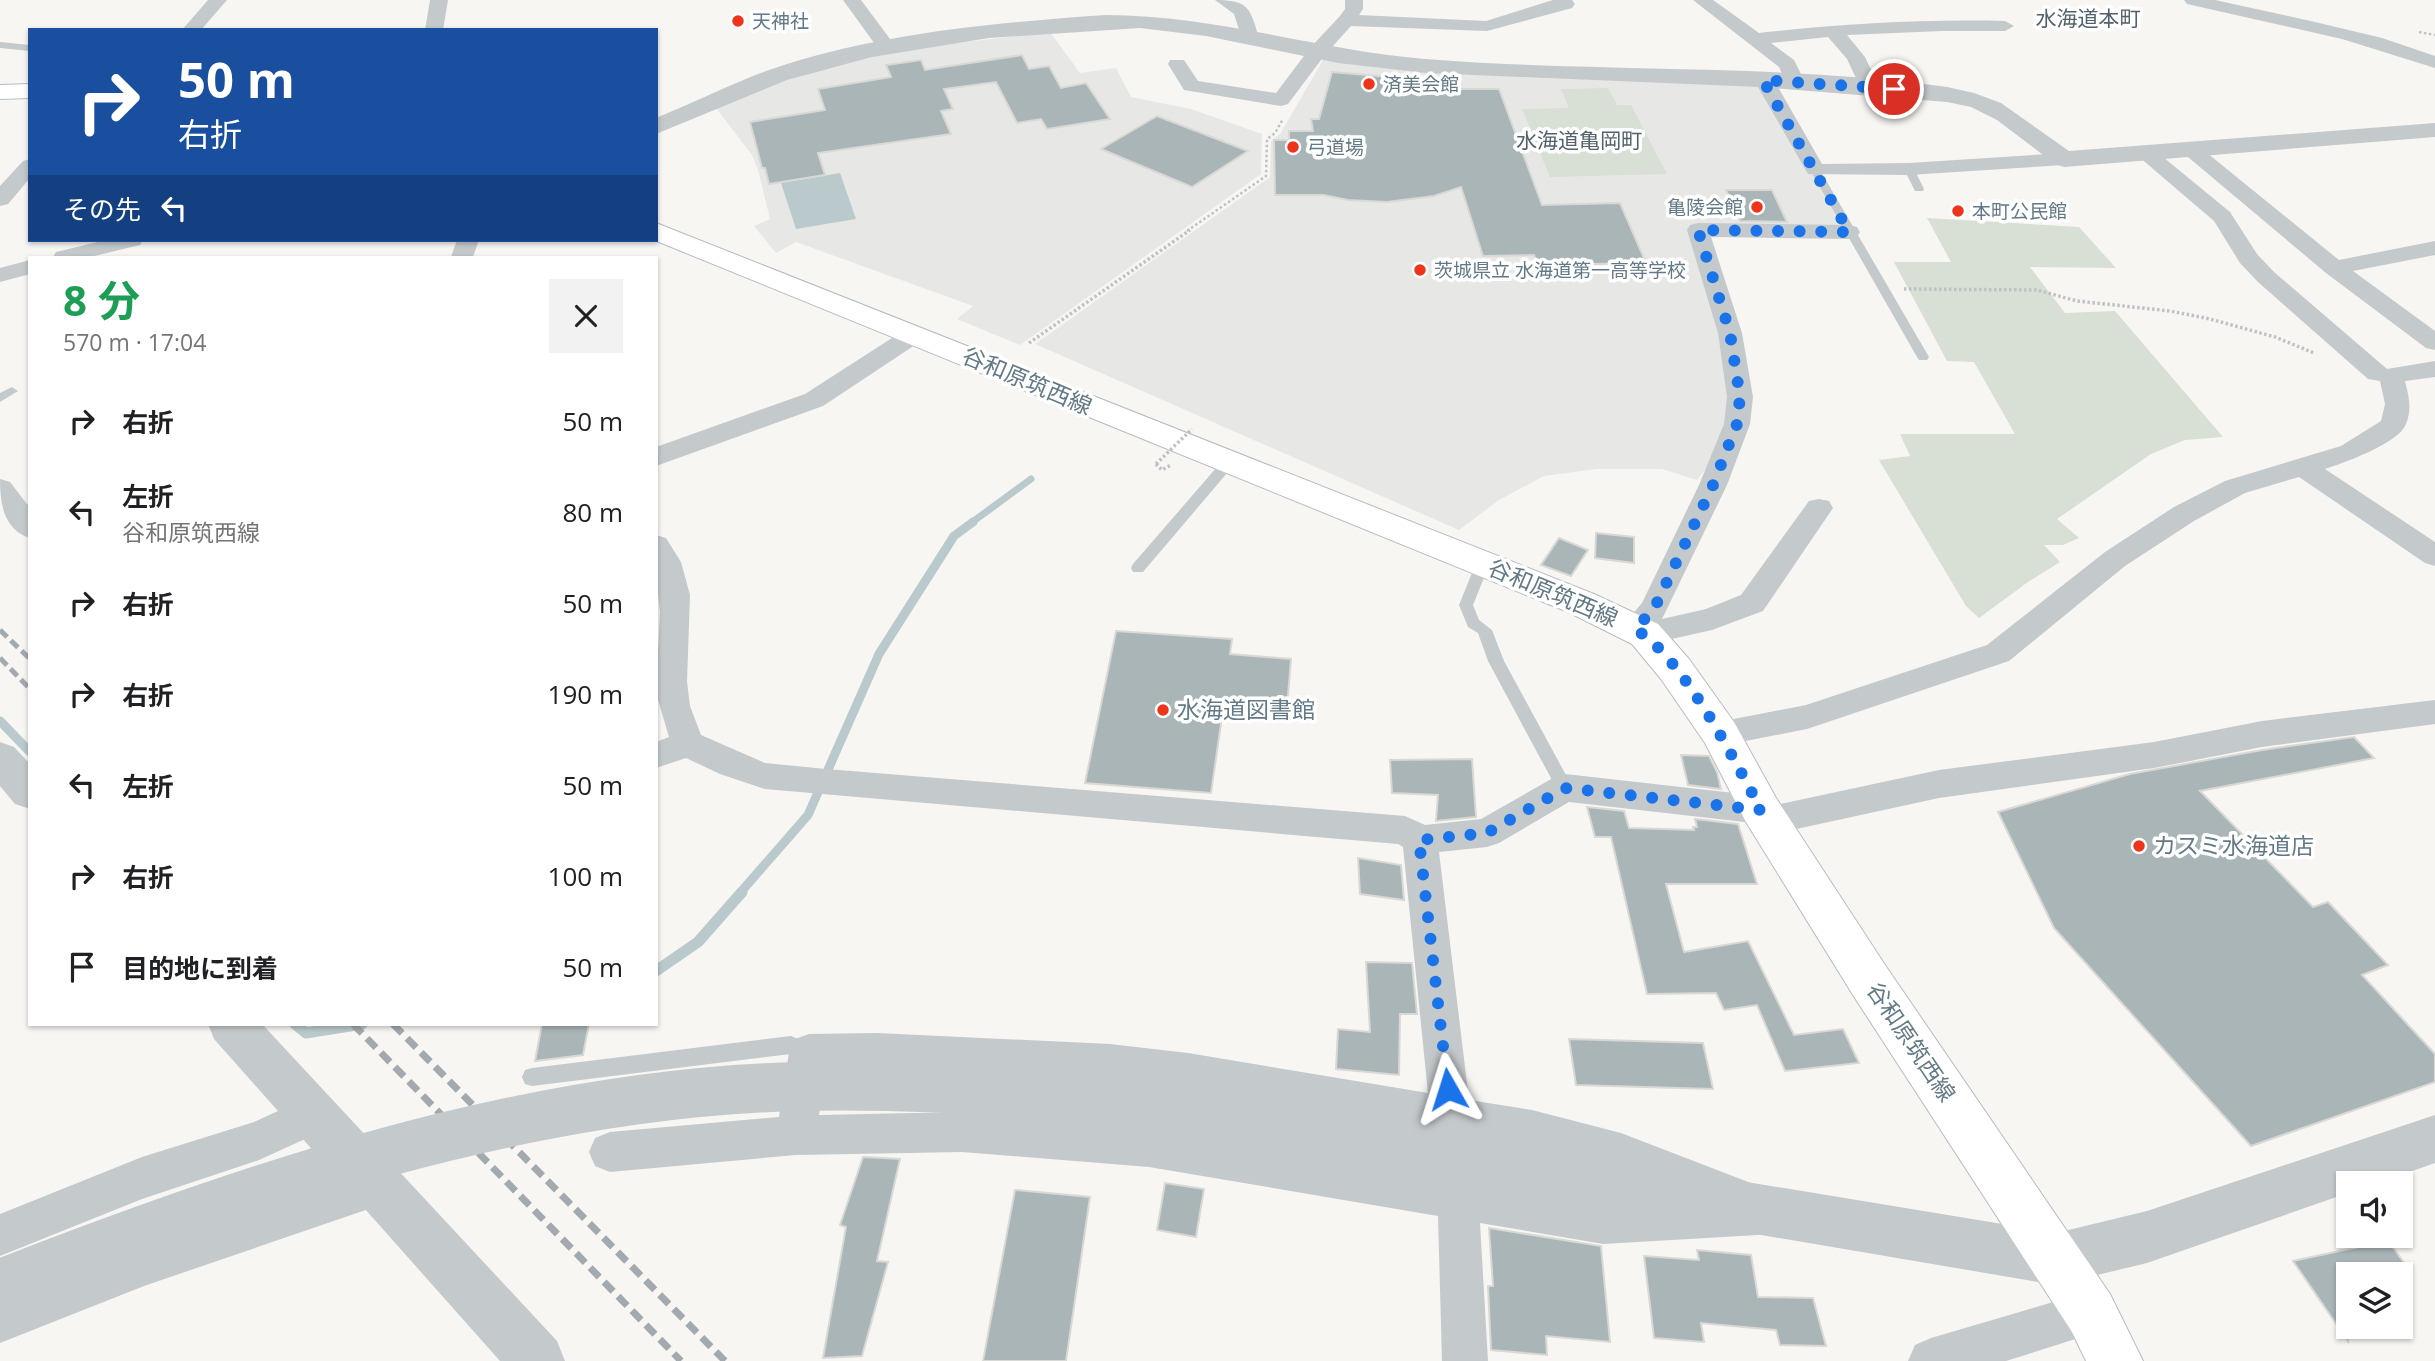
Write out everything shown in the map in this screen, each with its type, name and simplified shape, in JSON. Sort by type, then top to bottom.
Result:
[{"type":"main road","points":[[0,92],[28,91]]},
{"type":"main road","name":"谷和原筑西線","points":[[658,232],[1581,603],[1640,632],[1675,669],[1720,733],[1765,815],[1869,980],[2091,1313],[2115,1361]]},
{"type":"street","points":[[193,28],[218,0]]},
{"type":"street","points":[[433,28],[439,0]]},
{"type":"street","points":[[852,0],[887,47]]},
{"type":"street","points":[[1224,0],[1242,11],[1250,38]]},
{"type":"street","points":[[1177,64],[1191,86],[1281,100],[1317,52],[1346,20],[1354,9],[1354,0]]},
{"type":"street","points":[[1346,20],[1487,26],[1566,4],[1562,0]]},
{"type":"street","points":[[1702,0],[1787,64],[1795,82]]},
{"type":"street","points":[[2193,0],[2264,19],[2363,37],[2435,62]]},
{"type":"street","points":[[1472,9],[1487,26]]},
{"type":"street","points":[[658,126],[769,78],[825,61],[887,47],[1108,22],[1172,24],[1370,61],[1480,69],[1763,80],[1919,91],[1982,102],[2064,159]]},
{"type":"street","points":[[1755,39],[1832,30],[1939,23],[2005,26]]},
{"type":"street","points":[[1832,30],[1856,57],[1869,87]]},
{"type":"street","points":[[1763,80],[1815,170],[1909,169],[2435,130]]},
{"type":"street","points":[[2189,148],[2334,268],[2435,343]]},
{"type":"street","points":[[1720,733],[1807,717],[1998,653],[2115,559],[2184,514],[2235,487],[2350,452],[2393,425],[2398,404],[2376,374],[2248,258],[2222,217],[2145,152]]},
{"type":"street","points":[[0,199],[28,167]]},
{"type":"street","points":[[1640,632],[1654,609],[1713,485],[1737,424],[1740,397],[1730,333],[1698,230],[1849,232]]},
{"type":"street","points":[[68,256],[124,242]]},
{"type":"street","points":[[2334,268],[2435,248]]},
{"type":"street","points":[[0,275],[28,268]]},
{"type":"street","points":[[658,456],[814,400],[915,334]]},
{"type":"street","points":[[2376,374],[2435,369]]},
{"type":"street","points":[[2304,467],[2435,556]]},
{"type":"street","points":[[0,488],[28,525]]},
{"type":"street","points":[[1640,632],[1712,620],[1752,603],[1819,508]]},
{"type":"street","points":[[658,548],[669,565],[678,608],[672,656],[672,702],[688,744],[732,765],[765,776],[899,790],[1405,830],[1419,840],[1487,833],[1565,788],[1765,815],[1939,784],[2154,755],[2262,734],[2435,712]]},
{"type":"street","points":[[658,754],[688,744]]},
{"type":"street","points":[[0,758],[28,790]]},
{"type":"street","points":[[1419,840],[1451,1117]]},
{"type":"street","points":[[233,1026],[537,1361]]},
{"type":"street","points":[[796,1135],[809,1052],[948,1053],[1110,1062],[1188,1072],[1532,1130],[1621,1153],[1775,1213]]},
{"type":"street","points":[[0,1284],[112,1238],[279,1182],[474,1131],[641,1101],[732,1091],[894,1085],[1005,1091],[1148,1108],[2056,1259],[2147,1237],[2435,1139]]},
{"type":"street","points":[[0,1235],[142,1178],[259,1140],[313,1115]]},
{"type":"street","points":[[610,1152],[796,1135],[962,1132],[1149,1147],[1603,1223],[1775,1213]]},
{"type":"street","points":[[0,1321],[144,1264],[380,1185]]},
{"type":"street","points":[[1458,1199],[1465,1361]]},
{"type":"street","points":[[1931,1361],[2091,1313]]},
{"type":"lane","points":[[0,45],[28,48]]},
{"type":"lane","points":[[1909,169],[1919,189]]},
{"type":"lane","points":[[1815,170],[1923,358]]},
{"type":"lane","points":[[1138,568],[1228,463]]},
{"type":"lane","points":[[1483,564],[1466,605],[1473,623],[1485,630],[1496,661],[1565,788]]},
{"type":"lane","points":[[532,1077],[791,1045],[809,1052]]},
{"type":"path","points":[[1029,343],[1266,176],[1266,139],[1275,133],[1285,116]]},
{"type":"path","points":[[1882,289],[2037,290],[2077,301],[2170,311],[2275,337],[2376,374]]},
{"type":"path","points":[[1157,464],[1192,429]]},
{"type":"shaded area","points":[[1050,32],[1080,73],[1116,68],[1131,97],[1191,109],[1262,134],[1261,174],[1020,345],[957,319],[973,306],[796,242],[776,253],[754,226],[770,219],[758,170],[752,155],[716,108],[750,93],[828,66],[858,59],[923,47]]},
{"type":"shaded area","name":"茨城県立 水海道第一高等学校","points":[[1323,60],[1448,74],[1761,83],[1843,229],[1688,227],[1715,312],[1730,410],[1717,454],[1697,480],[1662,469],[1597,469],[1544,476],[1499,500],[1459,530],[1035,344],[1270,177],[1271,141],[1280,134]]},
{"type":"shaded area","points":[[1608,88],[1617,105],[1631,105],[1667,174],[1550,177],[1522,109],[1569,108],[1561,89]]},
{"type":"shaded area","points":[[840,173],[856,219],[796,229],[781,183]]},
{"type":"shaded area","points":[[1927,218],[2079,227],[2116,268],[2030,267],[2065,313],[2115,311],[2223,437],[2185,440],[2151,454],[2057,519],[2079,538],[2063,545],[2044,545],[2060,562],[1979,618],[1966,606],[1879,460],[1910,456],[1900,434],[2015,434],[1974,362],[1947,361],[1894,262],[1951,262]]},
{"type":"building","points":[[1022,55],[1029,69],[1049,66],[1061,88],[1086,83],[1110,119],[1047,129],[1041,119],[1017,123],[996,82],[944,89],[953,109],[941,111],[951,134],[818,153],[825,175],[769,184],[750,122],[825,110],[818,89],[891,77],[886,65],[921,60],[925,70]]},
{"type":"building","points":[[1332,72],[1412,79],[1409,89],[1499,89],[1542,205],[1620,203],[1646,263],[1538,265],[1534,255],[1483,256],[1461,187],[1434,196],[1387,202],[1348,200],[1324,195],[1275,195],[1274,140],[1289,140],[1289,131],[1313,131],[1311,119],[1319,119]]},
{"type":"building","points":[[1157,116],[1248,151],[1192,187],[1101,149]]},
{"type":"building","name":"亀陵会館","points":[[1726,190],[1772,190],[1787,222],[1740,221]]},
{"type":"building","points":[[1596,533],[1634,537],[1634,563],[1595,558]]},
{"type":"building","points":[[1559,538],[1588,550],[1571,576],[1541,565]]},
{"type":"building","points":[[1116,631],[1232,639],[1230,654],[1291,659],[1287,708],[1224,703],[1211,793],[1085,783]]},
{"type":"building","points":[[2354,737],[2374,758],[2200,791],[2313,907],[2328,902],[2388,965],[2362,975],[2435,1054],[2435,1082],[2251,1146],[2054,928],[1998,812],[2130,774],[2262,750]]},
{"type":"building","points":[[1681,755],[1709,756],[1721,789],[1688,785]]},
{"type":"building","points":[[1472,759],[1476,817],[1436,821],[1438,795],[1392,793],[1390,760]]},
{"type":"building","points":[[1587,807],[1624,811],[1629,828],[1694,830],[1693,827],[1697,827],[1695,819],[1738,824],[1757,884],[1666,884],[1684,952],[1748,941],[1794,1035],[1843,1029],[1859,1063],[1785,1071],[1757,1005],[1724,1010],[1716,993],[1647,994],[1611,837],[1595,837]]},
{"type":"building","points":[[1358,858],[1401,865],[1404,900],[1360,894]]},
{"type":"building","points":[[1366,962],[1412,963],[1417,1014],[1400,1014],[1399,1075],[1336,1069],[1338,1029],[1370,1032]]},
{"type":"building","points":[[542,1026],[589,1026],[583,1055],[535,1061]]},
{"type":"building","points":[[1569,1039],[1703,1043],[1713,1089],[1576,1085]]},
{"type":"building","points":[[863,1157],[900,1159],[877,1261],[888,1262],[862,1356],[823,1358],[846,1227],[840,1225]]},
{"type":"building","points":[[1165,1183],[1204,1189],[1196,1237],[1157,1230]]},
{"type":"building","points":[[1015,1190],[1090,1197],[1066,1361],[983,1361]]},
{"type":"building","points":[[1489,1228],[1601,1246],[1610,1342],[1546,1336],[1547,1355],[1491,1350],[1488,1286],[1493,1286]]},
{"type":"building","points":[[2353,1248],[2394,1248],[2403,1262],[2336,1262],[2336,1324],[2293,1261]]},
{"type":"building","points":[[1697,1250],[1751,1255],[1758,1297],[1813,1298],[1826,1346],[1780,1345],[1776,1330],[1701,1323],[1704,1342],[1654,1338],[1644,1256],[1699,1260]]},
{"type":"waterway","points":[[971,523],[1031,479]]},
{"type":"waterway","points":[[740,893],[808,815],[879,654],[954,536],[973,522]]},
{"type":"waterway","points":[[0,721],[28,750]]},
{"type":"waterway","points":[[658,970],[698,942],[742,892]]},
{"type":"waterway","points":[[297,1026],[306,1033],[350,1026]]},
{"type":"railway","points":[[0,630],[28,657]]},
{"type":"railway","points":[[0,658],[28,687]]},
{"type":"railway","points":[[355,1026],[681,1361]]},
{"type":"railway","points":[[395,1026],[725,1361]]},
{"type":"place","name":"天神社","points":[[738,21]]},
{"type":"place","name":"済美会館","points":[[1369,84]]},
{"type":"place","name":"弓道場","points":[[1293,147]]},
{"type":"place","name":"亀陵会館","points":[[1757,207]]},
{"type":"place","name":"本町公民館","points":[[1958,211]]},
{"type":"place","name":"茨城県立 水海道第一高等学校","points":[[1420,270]]},
{"type":"place","name":"水海道図書館","points":[[1163,710]]},
{"type":"place","name":"カスミ水海道店","points":[[2139,846]]},
{"type":"district","name":"水海道本町","points":[[2088,19]]},
{"type":"district","name":"水海道亀岡町","points":[[1579,141]]},
{"type":"route","points":[[1448,1089],[1419,840],[1487,833],[1565,788],[1761,810],[1720,733],[1675,669],[1645,635],[1635,629],[1654,609],[1713,485],[1737,424],[1740,397],[1730,333],[1698,230],[1849,232],[1763,80],[1894,89]]}]
